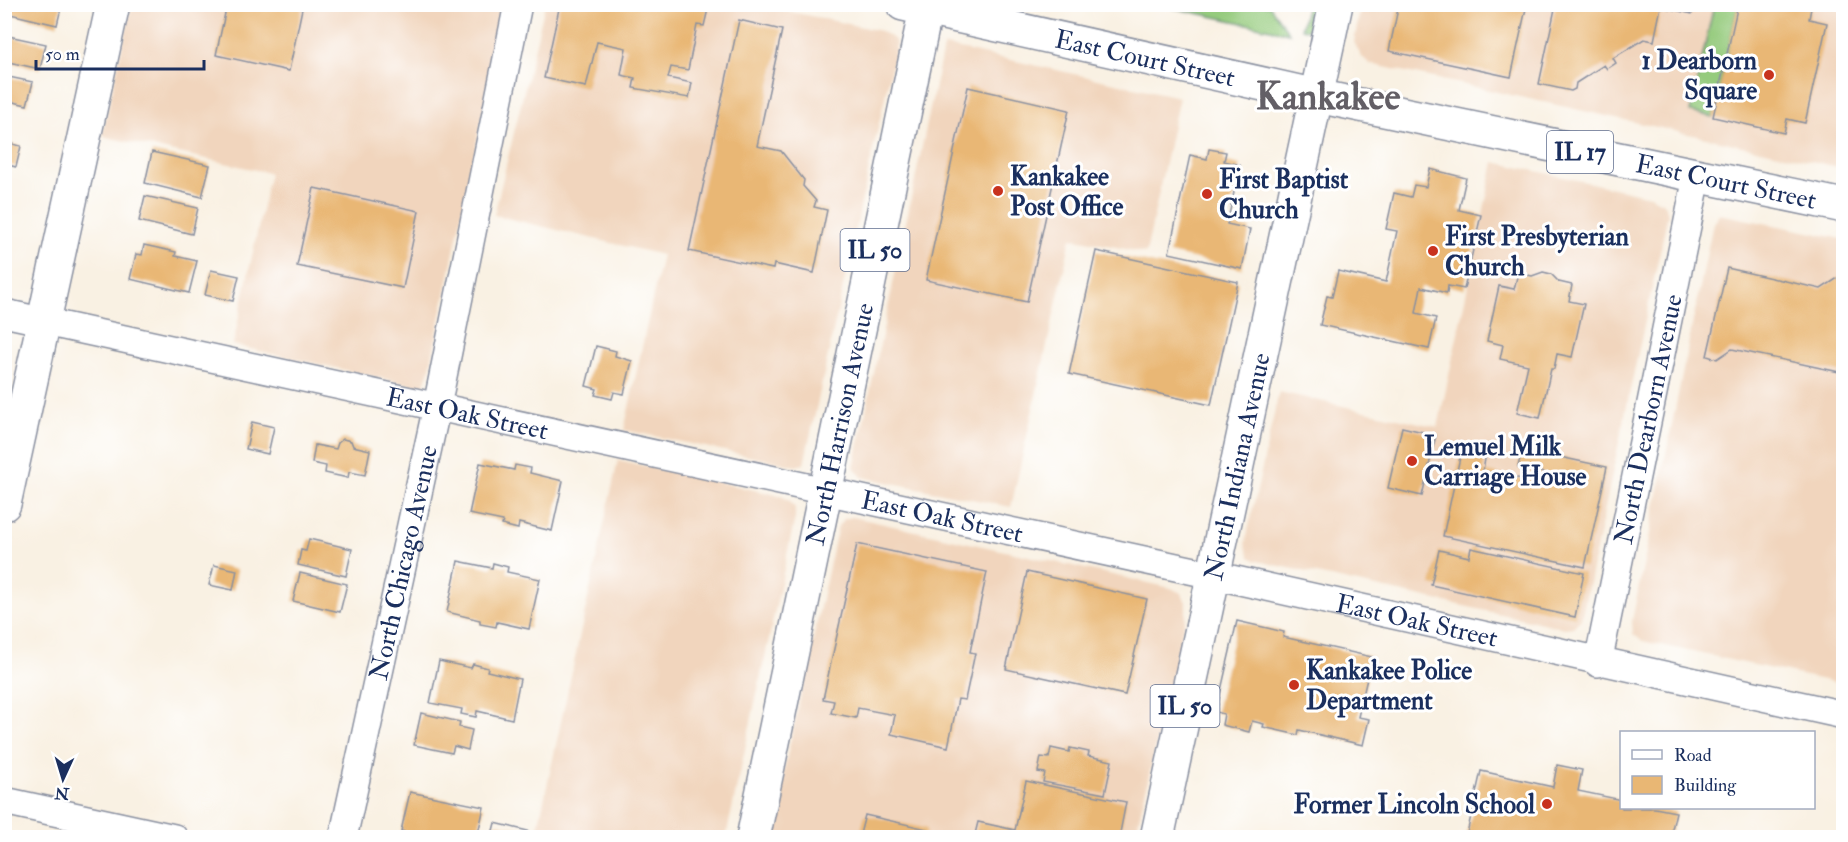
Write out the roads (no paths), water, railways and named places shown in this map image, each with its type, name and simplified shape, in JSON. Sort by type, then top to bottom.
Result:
[{"type":"main road","points":[[4,504],[112,4]]},
{"type":"main road","name":"IL 50","points":[[1317,96],[1336,4]]},
{"type":"main road","name":"East Court Street","points":[[919,6],[1317,96],[1844,206]]},
{"type":"main road","name":"North Harrison Avenue","points":[[753,837],[826,492],[919,6]]},
{"type":"main road","name":"North Indiana Avenue","points":[[1157,837],[1317,96]]},
{"type":"street","name":"North Chicago Avenue","points":[[343,837],[437,406],[518,4]]},
{"type":"street","name":"North Dearborn Avenue","points":[[1598,663],[1697,177]]},
{"type":"street","name":"East Oak Street","points":[[4,313],[1213,575],[1598,663],[1844,715]]},
{"type":"street","points":[[4,801],[174,837]]},
{"type":"place","name":"1 Dearborn Square","points":[[1769,75]]},
{"type":"place","name":"Kankakee Post Office","points":[[998,191]]},
{"type":"place","name":"First Baptist Church","points":[[1207,194]]},
{"type":"place","name":"First Presbyterian Church","points":[[1433,251]]},
{"type":"place","name":"Lemuel Milk Carriage House","points":[[1412,461]]},
{"type":"place","name":"Kankakee Police Department","points":[[1294,685]]},
{"type":"place","name":"Former Lincoln School","points":[[1547,804]]},
{"type":"district","name":"Kankakee","points":[[1328,96]]}]
